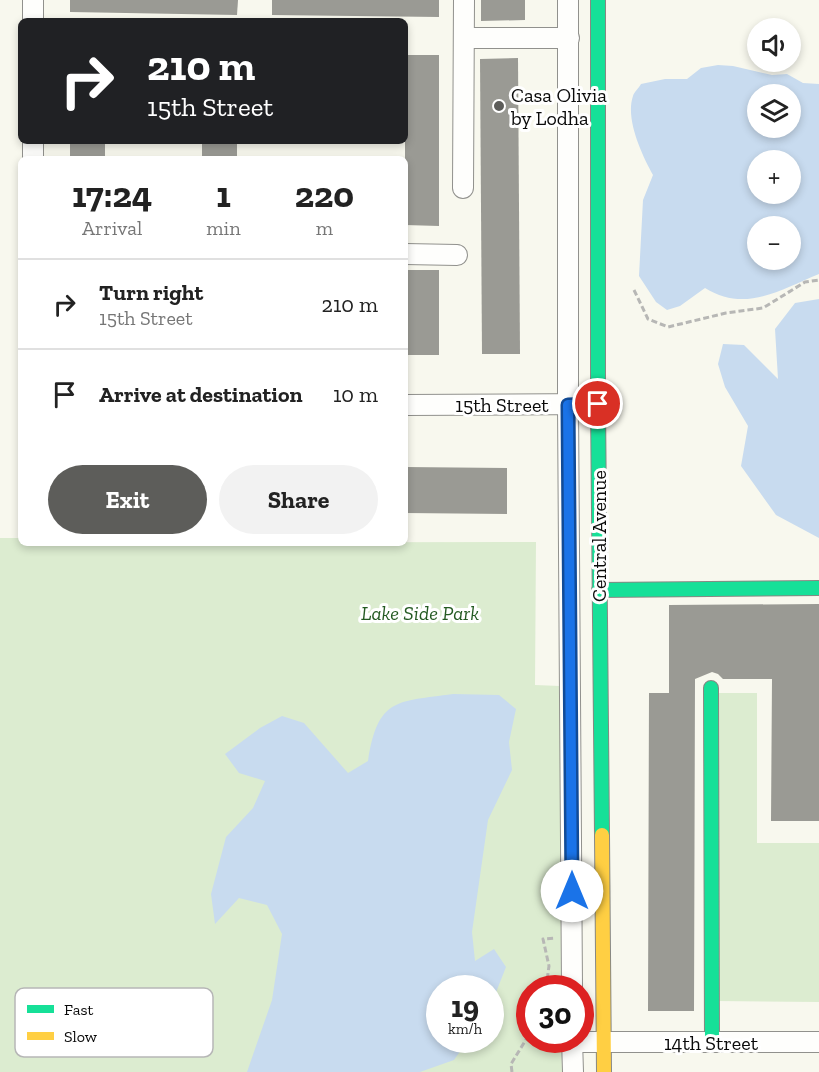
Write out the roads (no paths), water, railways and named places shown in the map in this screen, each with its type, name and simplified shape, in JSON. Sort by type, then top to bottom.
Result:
[{"type":"street","points":[[33,0],[33,18]]},
{"type":"street","points":[[463,188],[464,0]]},
{"type":"street","name":"Central Avenue","points":[[568,0],[572,975]]},
{"type":"street","name":"Central Avenue","points":[[598,0],[599,590],[604,1072]]},
{"type":"street","points":[[464,38],[569,38]]},
{"type":"street","points":[[408,255],[456,255]]},
{"type":"street","name":"15th Street","points":[[408,405],[598,404]]},
{"type":"street","points":[[599,590],[819,588]]},
{"type":"street","points":[[711,688],[712,1044]]},
{"type":"street","name":"14th Street","points":[[594,1042],[712,1044],[819,1042]]},
{"type":"street","points":[[572,1053],[573,1072]]},
{"type":"water","points":[[718,65],[747,69],[747,72],[787,74],[803,83],[819,84],[819,274],[776,292],[748,299],[734,299],[705,288],[680,306],[667,310],[656,302],[639,276],[643,200],[653,175],[636,137],[631,105],[634,94],[641,84],[665,79],[687,79],[701,68]]},
{"type":"water","points":[[819,299],[819,538],[776,515],[741,466],[748,426],[725,387],[718,364],[723,344],[744,345],[778,379],[775,329],[795,303]]},
{"type":"water","points":[[453,694],[499,695],[516,709],[509,742],[512,770],[488,820],[472,932],[475,961],[494,949],[506,967],[503,975],[426,975],[426,1053],[459,1053],[454,1060],[420,1072],[247,1072],[272,1000],[282,934],[267,905],[239,898],[215,924],[211,894],[226,837],[253,808],[265,781],[239,773],[225,754],[260,728],[282,716],[304,723],[348,773],[368,761],[372,740],[385,714],[393,706],[418,699]]},
{"type":"place","name":"Casa Olivia by Lodha","points":[[499,106]]},
{"type":"park label","name":"Lake Side Park","points":[[420,613]]}]
